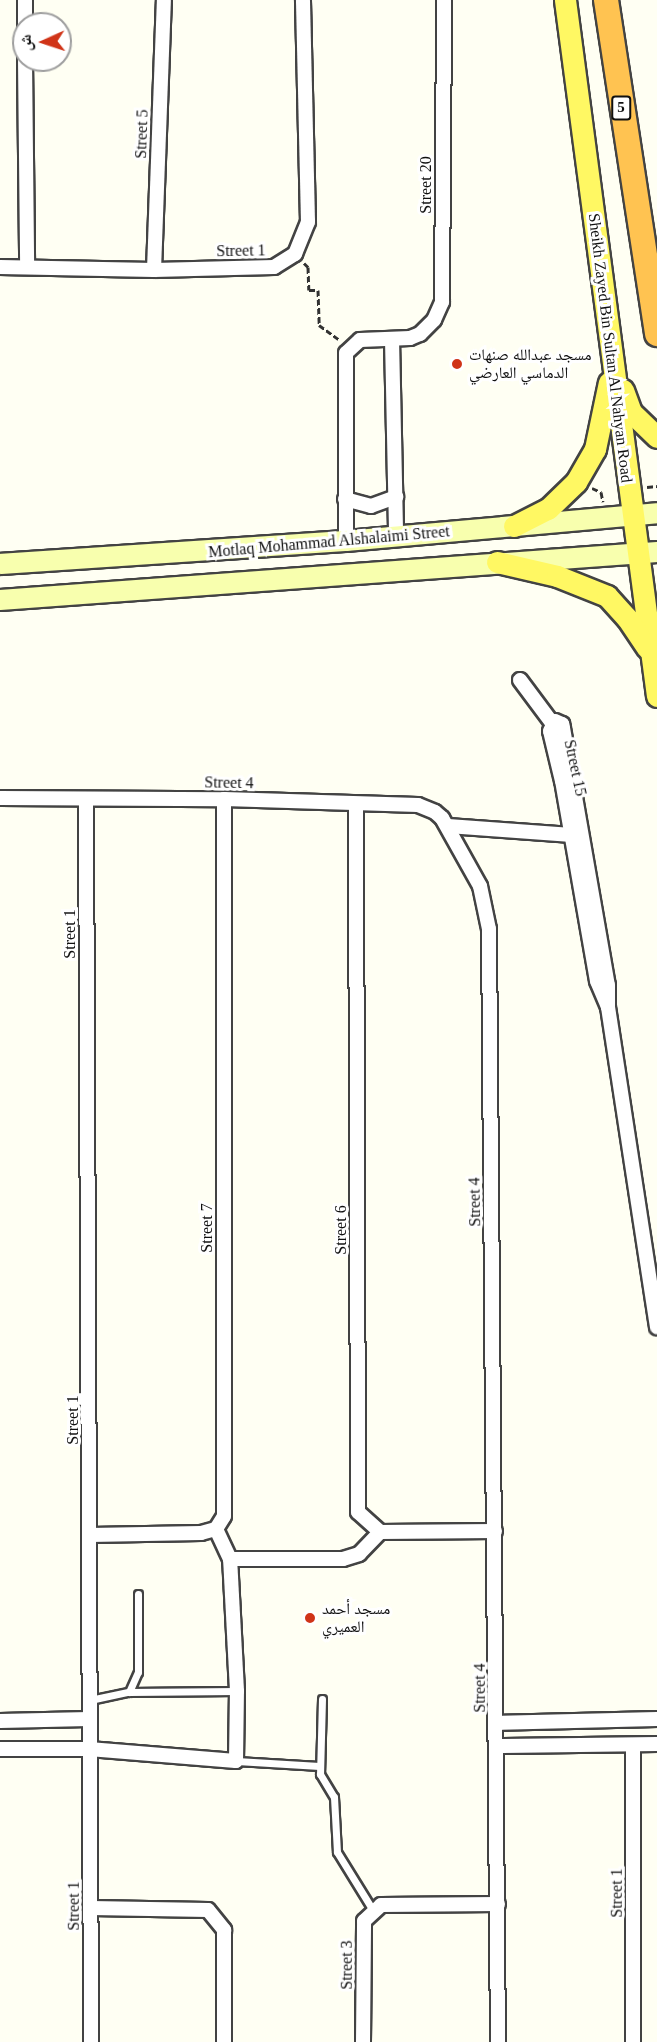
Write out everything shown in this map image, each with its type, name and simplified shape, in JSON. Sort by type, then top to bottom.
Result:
[{"type":"highway","name":"5","points":[[606,0],[637,216],[657,334]]},
{"type":"main road","name":"Sheikh Zayed Bin Sultan Al Nahyan Road","points":[[566,8],[632,515],[647,552],[650,654],[657,696]]},
{"type":"main road","points":[[566,8],[624,399],[638,422],[657,437]]},
{"type":"main road","points":[[514,526],[548,509],[576,482],[595,449],[612,367]]},
{"type":"main road","points":[[497,562],[557,576],[607,596],[627,618],[650,654]]},
{"type":"street","name":"Street 5","points":[[154,270],[164,0]]},
{"type":"street","points":[[296,254],[308,222],[303,0]]},
{"type":"street","name":"Street 20","points":[[349,347],[360,340],[392,339],[420,334],[434,320],[442,302],[444,0]]},
{"type":"street","points":[[25,72],[27,267]]},
{"type":"street","name":"Street 1","points":[[0,267],[154,270],[274,267],[296,254]]},
{"type":"street","points":[[392,339],[396,537]]},
{"type":"street","points":[[346,541],[344,360],[349,347]]},
{"type":"street","points":[[345,499],[370,506],[396,497]]},
{"type":"street","name":"Motlaq Mohammad Alshalaimi Street","points":[[0,564],[346,541],[657,513]]},
{"type":"street","name":"Motlaq Mohammad Alshalaimi Street","points":[[1,601],[647,552]]},
{"type":"street","points":[[175,554],[183,562],[184,574],[175,587]]},
{"type":"street","points":[[520,680],[552,723]]},
{"type":"street","name":"Street 15","points":[[608,1007],[597,981],[572,835],[550,730],[552,723],[559,722],[564,728],[608,985],[608,1007],[657,1327]]},
{"type":"street","name":"Street 4","points":[[0,798],[224,799],[418,805],[435,812],[448,826],[480,886],[489,929],[498,2042]]},
{"type":"street","name":"Street 1","points":[[86,798],[91,2042]]},
{"type":"street","name":"Street 7","points":[[216,1529],[224,1516],[224,799]]},
{"type":"street","name":"Street 6","points":[[356,804],[358,1512],[380,1532]]},
{"type":"street","points":[[448,826],[572,835]]},
{"type":"street","points":[[0,1749],[89,1749],[236,1761],[237,1691],[230,1559],[216,1529],[201,1533],[90,1535]]},
{"type":"street","points":[[230,1559],[343,1559],[359,1554],[380,1532],[495,1531]]},
{"type":"street","points":[[0,1721],[89,1719]]},
{"type":"street","points":[[496,1723],[657,1719]]},
{"type":"street","points":[[496,1746],[657,1744]]},
{"type":"street","name":"Street 1","points":[[633,1745],[633,2042]]},
{"type":"street","points":[[374,1912],[381,1905],[498,1904]]},
{"type":"street","points":[[91,1908],[207,1910],[224,1930],[224,2042]]},
{"type":"street","name":"Street 3","points":[[363,2042],[364,1921],[374,1912]]},
{"type":"lane","points":[[129,1692],[138,1672],[138,1594]]},
{"type":"lane","points":[[90,1700],[129,1692],[237,1691]]},
{"type":"lane","points":[[322,1699],[321,1780],[334,1797],[339,1860],[374,1912]]},
{"type":"lane","points":[[236,1761],[320,1766]]},
{"type":"path","points":[[296,254],[308,267],[309,290],[318,290],[319,325],[349,347]]},
{"type":"place","name":"مسجد عبدالله صنهات الدماسي العارضي","points":[[457,364]]},
{"type":"place","name":"مسجد أحمد العميري","points":[[310,1618]]}]
